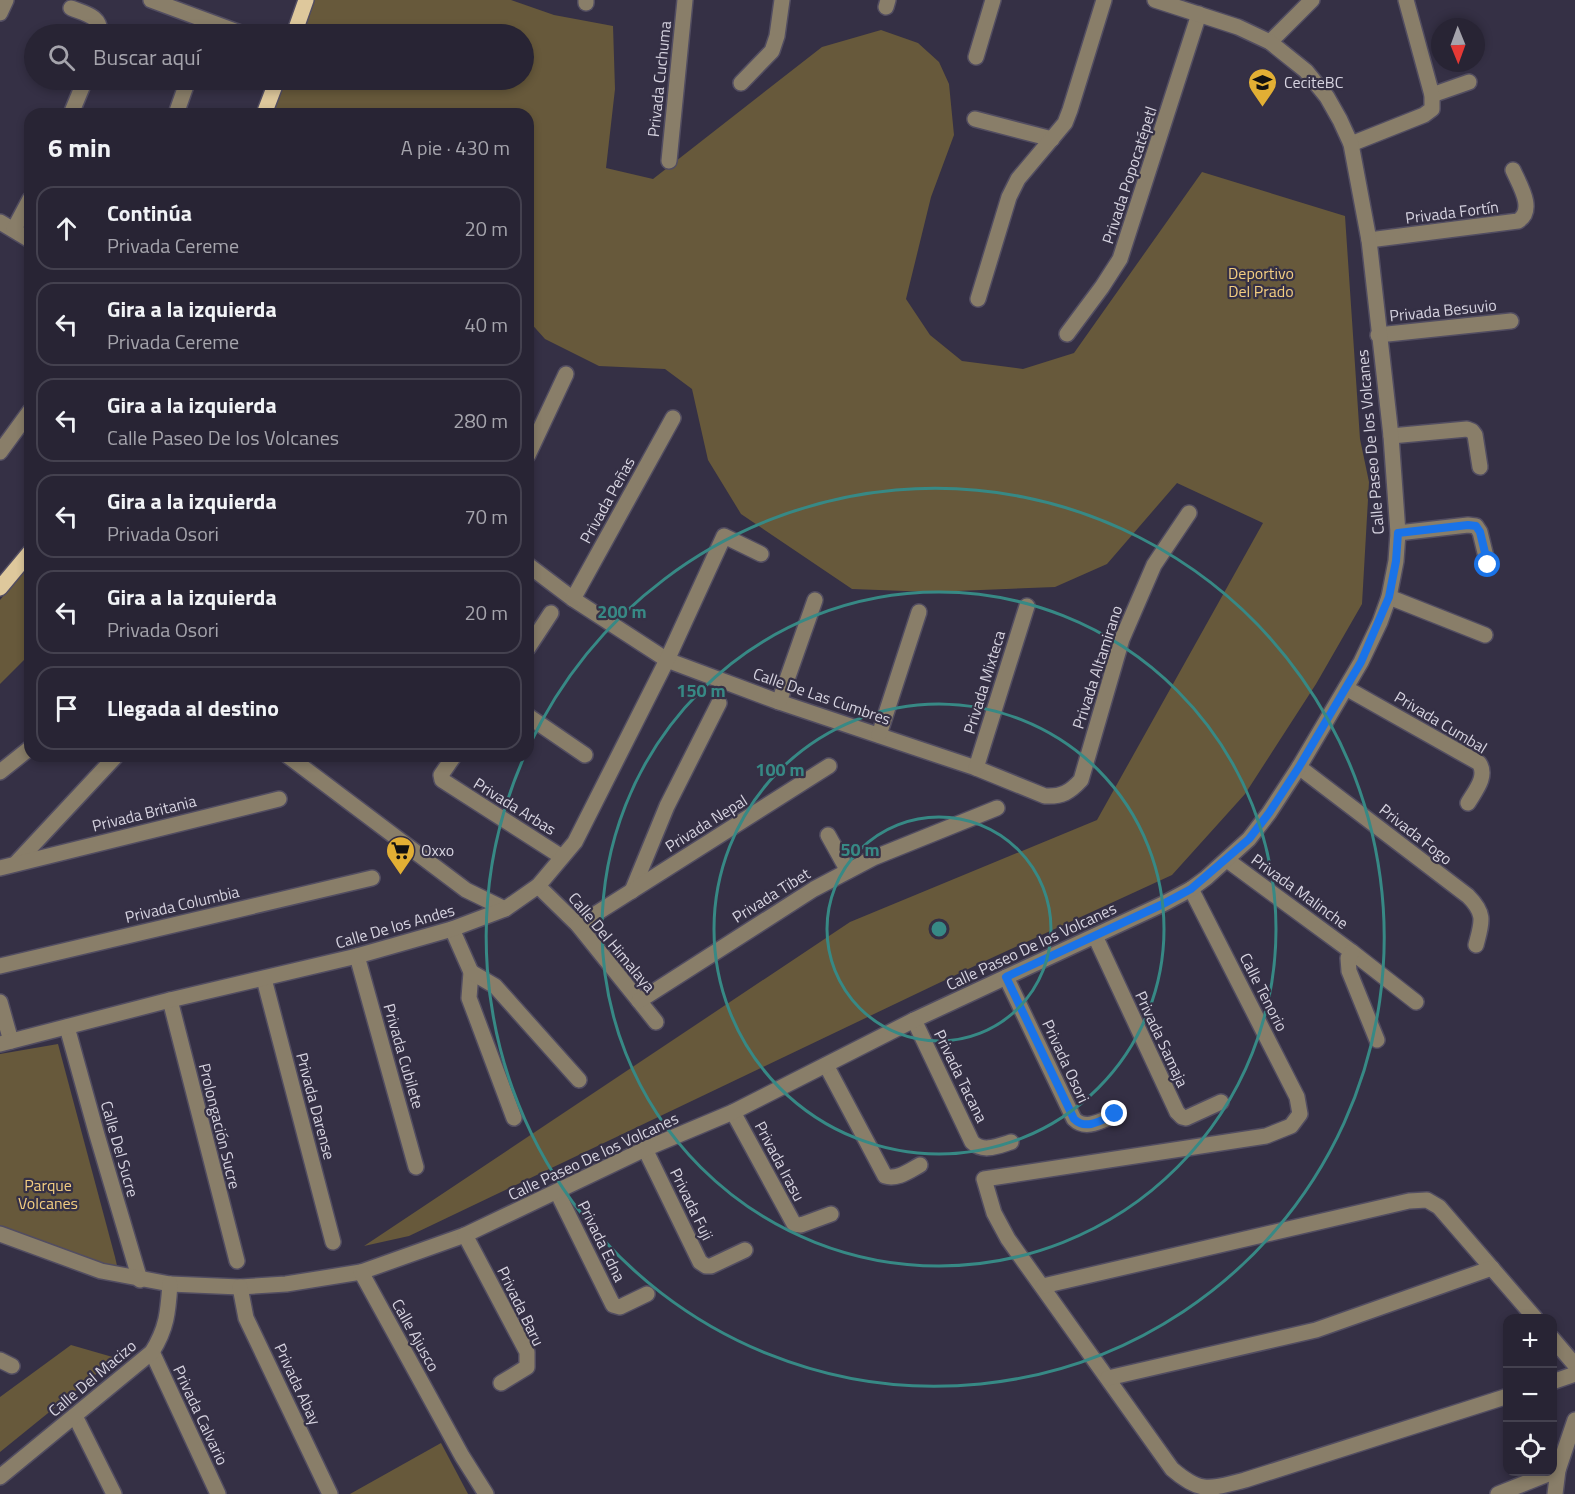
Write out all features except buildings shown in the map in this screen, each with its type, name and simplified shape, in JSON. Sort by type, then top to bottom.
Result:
[{"type":"main road","points":[[298,24],[306,0]]},
{"type":"main road","points":[[266,108],[273,90]]},
{"type":"main road","points":[[2,582],[24,558]]},
{"type":"street","points":[[0,13],[6,0]]},
{"type":"street","points":[[151,0],[216,24]]},
{"type":"street","name":"Privada Cuchuma","points":[[669,162],[685,0]]},
{"type":"street","points":[[741,83],[772,51],[777,36],[782,0]]},
{"type":"street","points":[[976,57],[993,0]]},
{"type":"street","points":[[978,299],[1013,188],[1028,165],[1065,123],[1104,0]]},
{"type":"street","name":"Calle Paseo De los Volcanes","points":[[0,1234],[101,1271],[170,1284],[240,1287],[286,1284],[361,1272],[465,1235],[645,1149],[733,1112],[914,1020],[1163,904],[1191,889],[1249,839],[1299,767],[1346,688],[1361,662],[1389,597],[1396,561],[1398,533],[1369,240],[1351,144],[1327,97],[1306,71],[1270,42],[1238,27],[1155,0]]},
{"type":"street","points":[[1270,42],[1312,0]]},
{"type":"street","points":[[1406,0],[1432,102]]},
{"type":"street","points":[[71,8],[97,20],[99,24]]},
{"type":"street","name":"Privada Popocatépetl","points":[[1067,334],[1120,259],[1199,14]]},
{"type":"street","points":[[1351,144],[1424,115],[1432,102],[1468,82]]},
{"type":"street","points":[[74,108],[82,90]]},
{"type":"street","points":[[178,108],[184,90]]},
{"type":"street","points":[[975,119],[1052,139]]},
{"type":"street","name":"Privada Fortín","points":[[1369,240],[1518,221],[1526,215],[1525,198],[1513,170]]},
{"type":"street","points":[[24,206],[7,225],[24,236]]},
{"type":"street","name":"Privada Besuvio","points":[[1378,335],[1511,321]]},
{"type":"street","points":[[534,442],[566,374]]},
{"type":"street","name":"Privada Peñas","points":[[573,599],[673,418]]},
{"type":"street","points":[[0,452],[24,419]]},
{"type":"street","points":[[1390,436],[1467,429],[1472,431],[1476,438],[1480,467]]},
{"type":"street","name":"Privada Altamirano","points":[[1057,797],[1070,792],[1081,780],[1122,639],[1154,565],[1189,513]]},
{"type":"street","points":[[1398,533],[1476,526],[1480,532],[1488,565]]},
{"type":"street","name":"Calle De los Andes","points":[[5,1042],[357,956],[452,929],[505,909],[538,886],[575,842],[667,660],[724,536],[760,554]]},
{"type":"street","name":"Calle De Las Cumbres","points":[[534,570],[573,599],[667,660],[778,702],[976,768],[1045,796],[1057,797]]},
{"type":"street","points":[[1389,597],[1485,635]]},
{"type":"street","points":[[778,702],[815,600]]},
{"type":"street","name":"Privada Mixteca","points":[[976,768],[1027,606]]},
{"type":"street","points":[[879,735],[919,612]]},
{"type":"street","points":[[534,639],[551,613]]},
{"type":"street","name":"Privada Cumbal","points":[[1346,688],[1479,763],[1483,769],[1483,776],[1468,803]]},
{"type":"street","name":"Privada Nepal","points":[[632,891],[667,806],[719,703]]},
{"type":"street","points":[[534,720],[585,755]]},
{"type":"street","points":[[0,772],[24,753]]},
{"type":"street","name":"Privada Britania","points":[[17,862],[110,762]]},
{"type":"street","points":[[296,762],[466,890],[505,909]]},
{"type":"street","name":"Privada Arbas","points":[[450,762],[441,775],[442,780],[562,857]]},
{"type":"street","name":"Privada Nepal","points":[[578,925],[829,766]]},
{"type":"street","name":"Privada Fogo","points":[[1299,767],[1459,889],[1479,907],[1481,924],[1476,945]]},
{"type":"street","name":"Privada Britania","points":[[0,868],[279,799]]},
{"type":"street","name":"Privada Tibet","points":[[639,1001],[814,889],[873,858],[997,808]]},
{"type":"street","points":[[828,835],[848,871]]},
{"type":"street","name":"Privada Malinche","points":[[1227,860],[1416,1002]]},
{"type":"street","name":"Privada Columbia","points":[[0,966],[372,878]]},
{"type":"street","name":"Calle Del Himalaya","points":[[538,886],[578,925],[656,1022]]},
{"type":"street","name":"Calle Tenorio","points":[[1043,1286],[1008,1239],[994,1213],[984,1179],[1266,1136],[1291,1126],[1300,1113],[1297,1097],[1191,889]]},
{"type":"street","points":[[452,929],[471,972],[469,998],[514,1118]]},
{"type":"street","name":"Privada Samaja","points":[[1095,936],[1177,1112],[1182,1117],[1190,1117],[1221,1102]]},
{"type":"street","name":"Privada Malinche","points":[[1352,952],[1348,958],[1348,971],[1377,1040]]},
{"type":"street","name":"Privada Cubilete","points":[[357,956],[416,1167]]},
{"type":"street","points":[[471,972],[495,986],[579,1080]]},
{"type":"street","name":"Privada Osori","points":[[1006,977],[1077,1123],[1086,1125],[1115,1114]]},
{"type":"street","name":"Privada Darense","points":[[264,979],[333,1242]]},
{"type":"street","name":"Prolongación Sucre","points":[[170,1000],[237,1261]]},
{"type":"street","points":[[0,1002],[5,1042]]},
{"type":"street","name":"Privada Tacana","points":[[914,1020],[972,1142],[984,1149],[1011,1142]]},
{"type":"street","name":"Calle Del Sucre","points":[[67,1027],[140,1280]]},
{"type":"street","points":[[826,1065],[885,1176],[892,1178],[920,1165]]},
{"type":"street","name":"Privada Irasu","points":[[733,1112],[794,1224],[801,1225],[831,1214]]},
{"type":"street","name":"Privada Fuji","points":[[645,1149],[700,1262],[711,1266],[745,1250]]},
{"type":"street","name":"Privada Edna","points":[[557,1192],[614,1305],[624,1306],[648,1294]]},
{"type":"street","points":[[1503,1398],[1245,1480],[1211,1488],[1196,1488],[1172,1469],[1043,1286],[1409,1201],[1427,1200],[1439,1207],[1532,1314]]},
{"type":"street","name":"Privada Baru","points":[[465,1235],[527,1352],[526,1367],[501,1383]]},
{"type":"street","points":[[1108,1378],[1316,1330],[1492,1268]]},
{"type":"street","name":"Calle Ajusco","points":[[361,1272],[439,1415],[486,1494]]},
{"type":"street","name":"Calle Del Macizo","points":[[0,1477],[152,1352],[165,1328],[170,1284]]},
{"type":"street","name":"Privada Abay","points":[[240,1287],[246,1318],[330,1494]]},
{"type":"street","points":[[1557,1344],[1575,1365]]},
{"type":"street","name":"Privada Calvario","points":[[152,1352],[218,1494]]},
{"type":"street","points":[[1557,1380],[1575,1374]]},
{"type":"street","points":[[75,1416],[114,1494]]},
{"type":"street","points":[[1555,1494],[1558,1470],[1575,1420]]},
{"type":"street","points":[[1498,1494],[1558,1470]]},
{"type":"green space","name":"Deportivo Del Prado","points":[[315,0],[511,0],[554,15],[613,26],[615,89],[606,168],[653,179],[822,47],[881,30],[918,43],[939,62],[949,84],[954,135],[931,197],[906,299],[930,335],[962,361],[1023,369],[1074,353],[1202,172],[1345,216],[1360,439],[1369,482],[1362,604],[1316,684],[1245,794],[1172,875],[985,961],[409,1236],[364,1246],[850,922],[1097,820],[1263,523],[1177,483],[1107,564],[1055,587],[932,592],[852,589],[741,514],[708,460],[692,389],[665,369],[599,366],[545,339],[534,327],[534,108],[273,108],[280,90],[534,90],[534,24],[306,24]]},
{"type":"green space","points":[[24,571],[24,660],[0,684],[0,600]]},
{"type":"green space","name":"Parque Volcanes","points":[[58,1044],[119,1274],[0,1227],[0,1054]]},
{"type":"green space","points":[[71,1345],[116,1358],[0,1452],[0,1397]]},
{"type":"green space","points":[[441,1443],[468,1494],[350,1494]]},
{"type":"place","name":"CeciteBC","points":[[1263,108]]},
{"type":"place","name":"Oxxo","points":[[400,876]]},
{"type":"route","points":[[1115,1114],[1091,1124],[1077,1123],[1006,977],[1191,889],[1249,839],[1299,767],[1361,662],[1389,597],[1396,561],[1398,533],[1476,526],[1479,528],[1488,565]]}]
